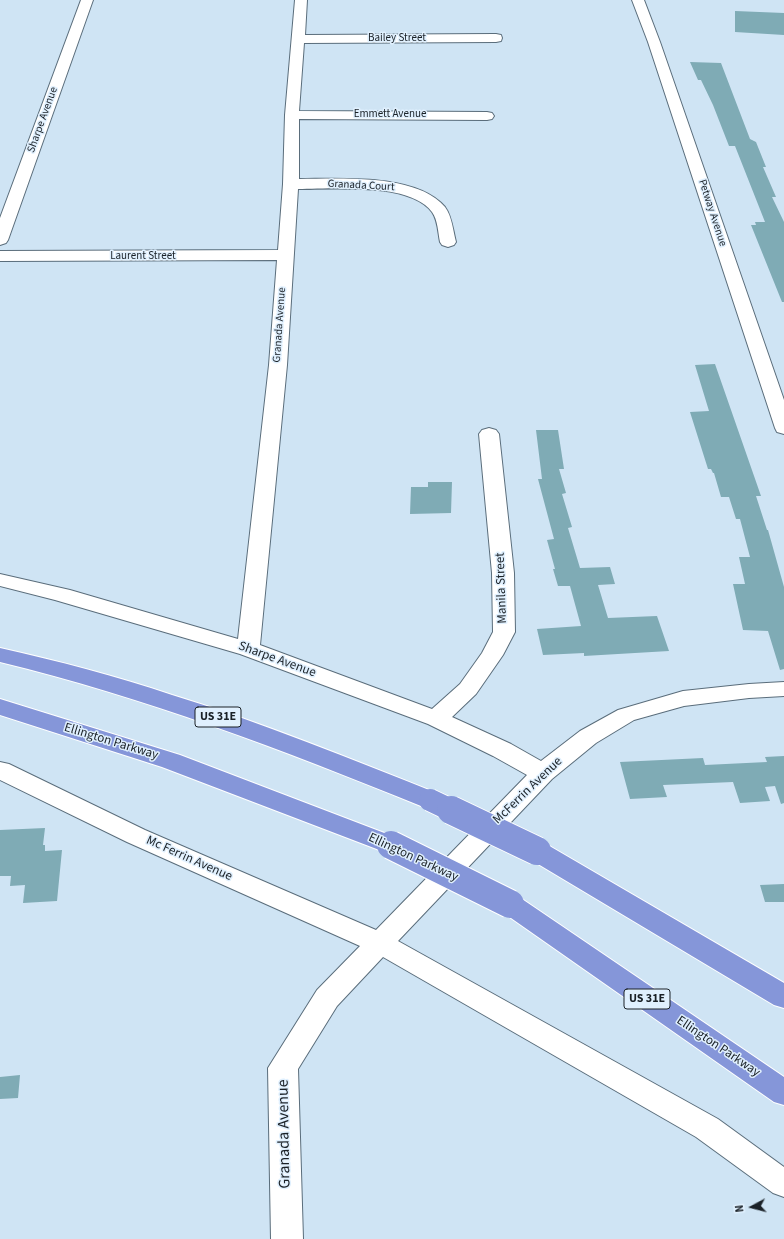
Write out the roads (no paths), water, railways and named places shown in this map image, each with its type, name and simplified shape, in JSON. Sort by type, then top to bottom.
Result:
[{"type":"highway","name":"US 31E","points":[[0,655],[90,678],[214,716],[316,753],[430,800],[537,851],[784,997]]},
{"type":"highway","name":"Ellington Parkway","points":[[0,707],[171,761],[391,845],[510,904],[784,1093]]},
{"type":"street","name":"Sharpe Avenue","points":[[0,240],[2,225],[87,0]]},
{"type":"street","name":"Granada Avenue","points":[[248,649],[278,365],[291,184],[292,115],[301,0]]},
{"type":"street","name":"Petway Avenue","points":[[638,0],[654,42],[784,428]]},
{"type":"street","name":"Bailey Street","points":[[299,39],[496,38]]},
{"type":"street","name":"Emmett Avenue","points":[[292,115],[487,116]]},
{"type":"street","name":"Granada Court","points":[[291,184],[369,184],[396,187],[412,191],[426,199],[439,210],[448,242]]},
{"type":"street","name":"Laurent Street","points":[[0,256],[286,255]]},
{"type":"street","name":"Manila Street","points":[[436,719],[468,689],[492,655],[504,632],[503,573],[489,434]]},
{"type":"street","name":"Sharpe Avenue","points":[[0,580],[62,595],[248,649],[436,719],[502,750],[543,773]]},
{"type":"street","name":"McFerrin Avenue","points":[[380,943],[543,773],[588,737],[626,716],[683,699],[749,691],[784,689]]},
{"type":"street","name":"Mc Ferrin Avenue","points":[[0,770],[136,836],[380,943],[707,1128],[784,1184]]},
{"type":"street","name":"Granada Avenue","points":[[287,1239],[283,1068],[326,998],[380,943]]}]
